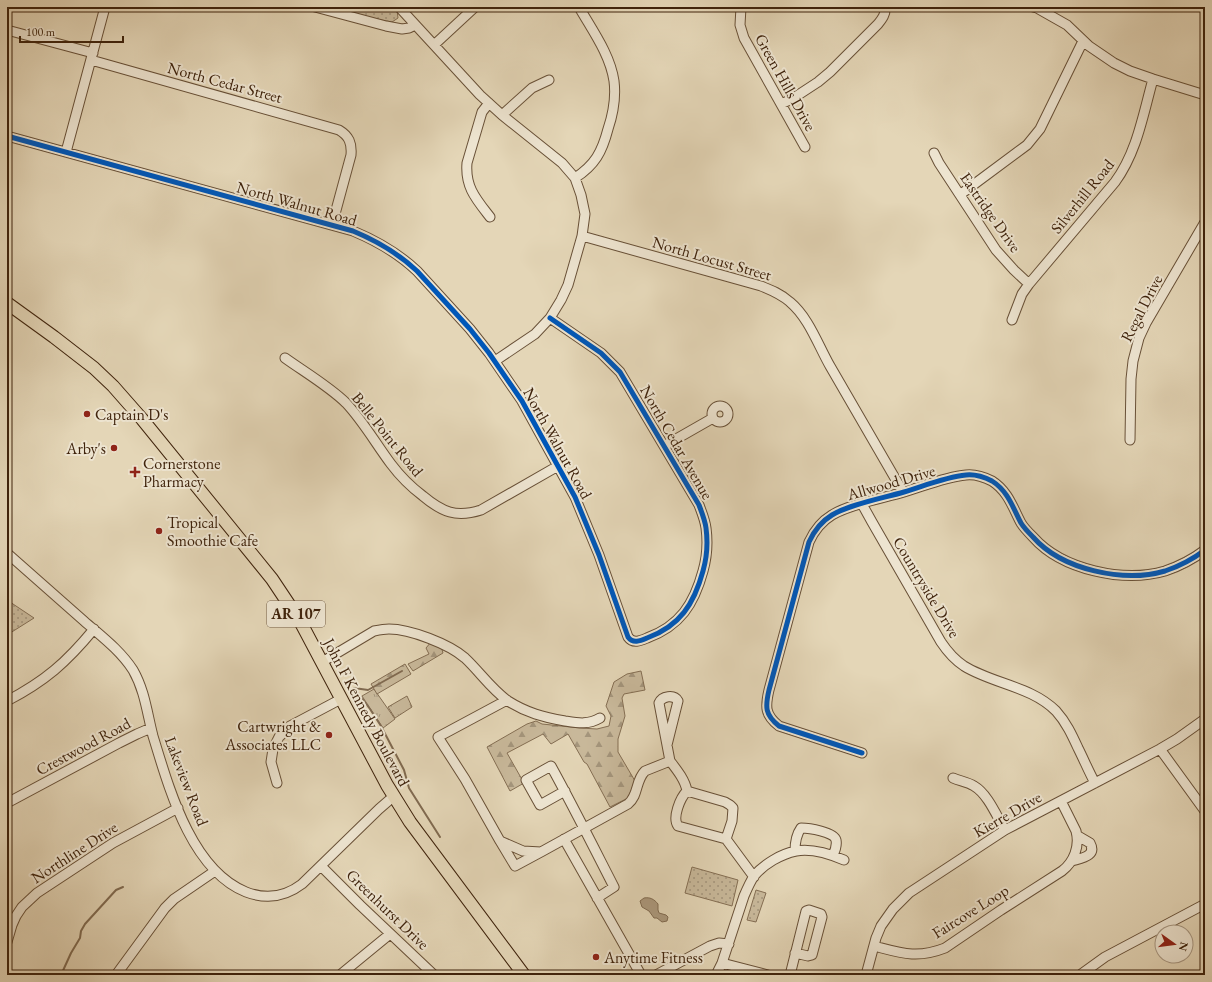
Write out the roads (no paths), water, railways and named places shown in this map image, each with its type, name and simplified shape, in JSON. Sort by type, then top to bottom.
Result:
[{"type":"main road","name":"John F Kennedy Boulevard","points":[[7,303],[94,368],[125,398],[272,579],[300,621],[378,770],[410,822],[524,975]]},
{"type":"street","points":[[66,152],[105,7]]},
{"type":"street","points":[[315,7],[386,26],[409,28],[416,25]]},
{"type":"street","points":[[399,7],[489,103],[562,163],[575,178],[582,195],[584,205],[582,236],[568,285],[561,300],[550,318],[528,339],[495,361]]},
{"type":"street","points":[[434,45],[475,7]]},
{"type":"street","points":[[575,178],[593,164],[603,148],[611,120],[615,94],[614,81],[605,52],[579,7]]},
{"type":"street","name":"Green Hills Drive","points":[[741,7],[740,25],[744,38],[805,147]]},
{"type":"street","points":[[781,104],[811,87],[830,72],[878,24],[886,10],[885,7]]},
{"type":"street","points":[[1033,7],[1067,25],[1083,41],[1114,63],[1153,80],[1205,93]]},
{"type":"street","name":"North Cedar Street","points":[[7,30],[92,57],[333,127],[344,133],[348,137],[352,148],[332,225]]},
{"type":"street","points":[[961,194],[1027,145],[1035,137],[1044,122],[1083,41]]},
{"type":"street","points":[[502,115],[532,88],[549,80]]},
{"type":"street","name":"Silverhill Road","points":[[1012,320],[1019,301],[1029,284],[1122,173],[1132,152],[1153,80]]},
{"type":"street","points":[[489,103],[482,112],[466,171],[471,190],[477,201],[490,217]]},
{"type":"street","name":"North Walnut Road","points":[[7,136],[353,231],[386,246],[409,263],[470,329],[495,361],[522,401],[575,497],[586,522],[630,640],[633,641],[646,638]]},
{"type":"street","name":"Eastridge Drive","points":[[934,153],[996,250],[1029,284]]},
{"type":"street","name":"Regal Drive","points":[[1130,440],[1131,379],[1134,356],[1139,338],[1146,323],[1205,222]]},
{"type":"street","name":"North Locust Street","points":[[582,236],[761,286],[779,294],[790,302],[810,328],[829,365],[903,492]]},
{"type":"street","name":"North Cedar Avenue","points":[[550,318],[601,353],[620,372],[699,505],[704,518],[706,528],[706,560],[695,596],[674,623],[660,632],[646,638]]},
{"type":"street","name":"Belle Point Road","points":[[284,358],[334,392],[345,402],[357,415],[391,465],[401,477],[414,490],[437,507],[456,513],[466,514],[481,510],[558,466]]},
{"type":"street","points":[[664,446],[713,418]]},
{"type":"street","name":"Allwood Drive","points":[[862,753],[779,726],[771,719],[766,708],[769,690],[807,550],[812,536],[831,516],[844,509],[953,478],[966,475],[978,476],[993,482],[1006,494],[1022,525],[1043,547],[1063,560],[1080,566],[1100,572],[1126,575],[1150,574],[1165,571],[1186,562],[1205,550]]},
{"type":"street","name":"Countryside Drive","points":[[862,504],[937,635],[948,651],[963,665],[976,672],[1031,694],[1057,712],[1067,724],[1095,783]]},
{"type":"street","name":"Lakeview Road","points":[[7,553],[121,654],[133,671],[145,699],[152,728],[178,808],[193,840],[204,858],[215,871],[228,882],[258,896],[274,896],[294,890],[394,796]]},
{"type":"street","points":[[7,701],[40,682],[56,670],[94,629]]},
{"type":"street","points":[[322,662],[374,631],[381,629],[398,630],[428,639],[453,650],[465,659],[482,677],[508,700],[529,713],[542,717],[581,723],[593,722],[600,718]]},
{"type":"street","points":[[277,783],[271,762],[273,749],[279,737],[290,726],[341,699]]},
{"type":"street","points":[[508,700],[438,737],[515,866],[628,804],[634,799],[642,774],[645,771],[670,761]]},
{"type":"street","name":"Kierre Drive","points":[[866,975],[878,932],[899,901],[909,893],[1005,830],[1160,750],[1205,719]]},
{"type":"street","name":"Crestwood Road","points":[[7,803],[131,737],[152,728]]},
{"type":"street","points":[[667,745],[670,761],[683,779],[687,792],[680,801],[675,823],[678,826],[726,839],[754,877]]},
{"type":"street","points":[[1160,750],[1205,811]]},
{"type":"street","points":[[565,791],[540,805],[526,780],[551,766],[565,791],[614,887],[597,898]]},
{"type":"street","points":[[953,778],[974,786],[979,790],[988,800],[1005,830]]},
{"type":"street","points":[[687,792],[726,802],[733,808],[732,821],[726,839]]},
{"type":"street","name":"Faircove Loop","points":[[874,946],[910,954],[928,953],[945,948],[1062,871],[1072,861],[1087,856],[1091,853],[1092,849],[1090,843],[1078,836],[1061,801]]},
{"type":"street","name":"Northline Drive","points":[[7,942],[16,916],[22,907],[38,893],[113,843],[178,808]]},
{"type":"street","points":[[795,851],[798,833],[801,828],[808,828],[832,834],[836,837],[837,841],[833,855]]},
{"type":"street","points":[[1072,861],[1077,847],[1078,836]]},
{"type":"street","points":[[564,839],[641,975]]},
{"type":"street","points":[[500,841],[523,851],[541,852]]},
{"type":"street","points":[[716,975],[729,944],[744,896],[754,877],[762,868],[774,860],[795,851],[815,851],[833,855],[844,860]]},
{"type":"street","name":"Greenhurst Drive","points":[[321,866],[360,906],[434,975]]},
{"type":"street","points":[[116,975],[165,908],[174,899],[215,871]]},
{"type":"street","points":[[1080,975],[1105,957],[1205,904]]},
{"type":"street","points":[[790,975],[795,953],[806,912],[809,910],[821,914],[822,917],[812,955],[808,956],[795,953]]},
{"type":"street","points":[[340,975],[390,934]]},
{"type":"street","points":[[656,975],[710,946],[719,943],[729,944]]},
{"type":"street","points":[[722,963],[748,972],[768,975]]},
{"type":"waterway","points":[[354,688],[368,690],[402,671]]},
{"type":"waterway","points":[[355,689],[381,726],[404,770],[409,788],[440,837]]},
{"type":"waterway","points":[[61,975],[80,938],[81,931],[85,924],[116,890],[123,887]]},
{"type":"place","name":"Captain D's","points":[[87,414]]},
{"type":"place","name":"Arby's","points":[[114,448]]},
{"type":"place","name":"Cornerstone Pharmacy","points":[[135,472]]},
{"type":"place","name":"Tropical Smoothie Cafe","points":[[159,531]]},
{"type":"place","name":"Cartwright & Associates LLC","points":[[329,735]]},
{"type":"place","name":"Anytime Fitness","points":[[596,957]]}]
